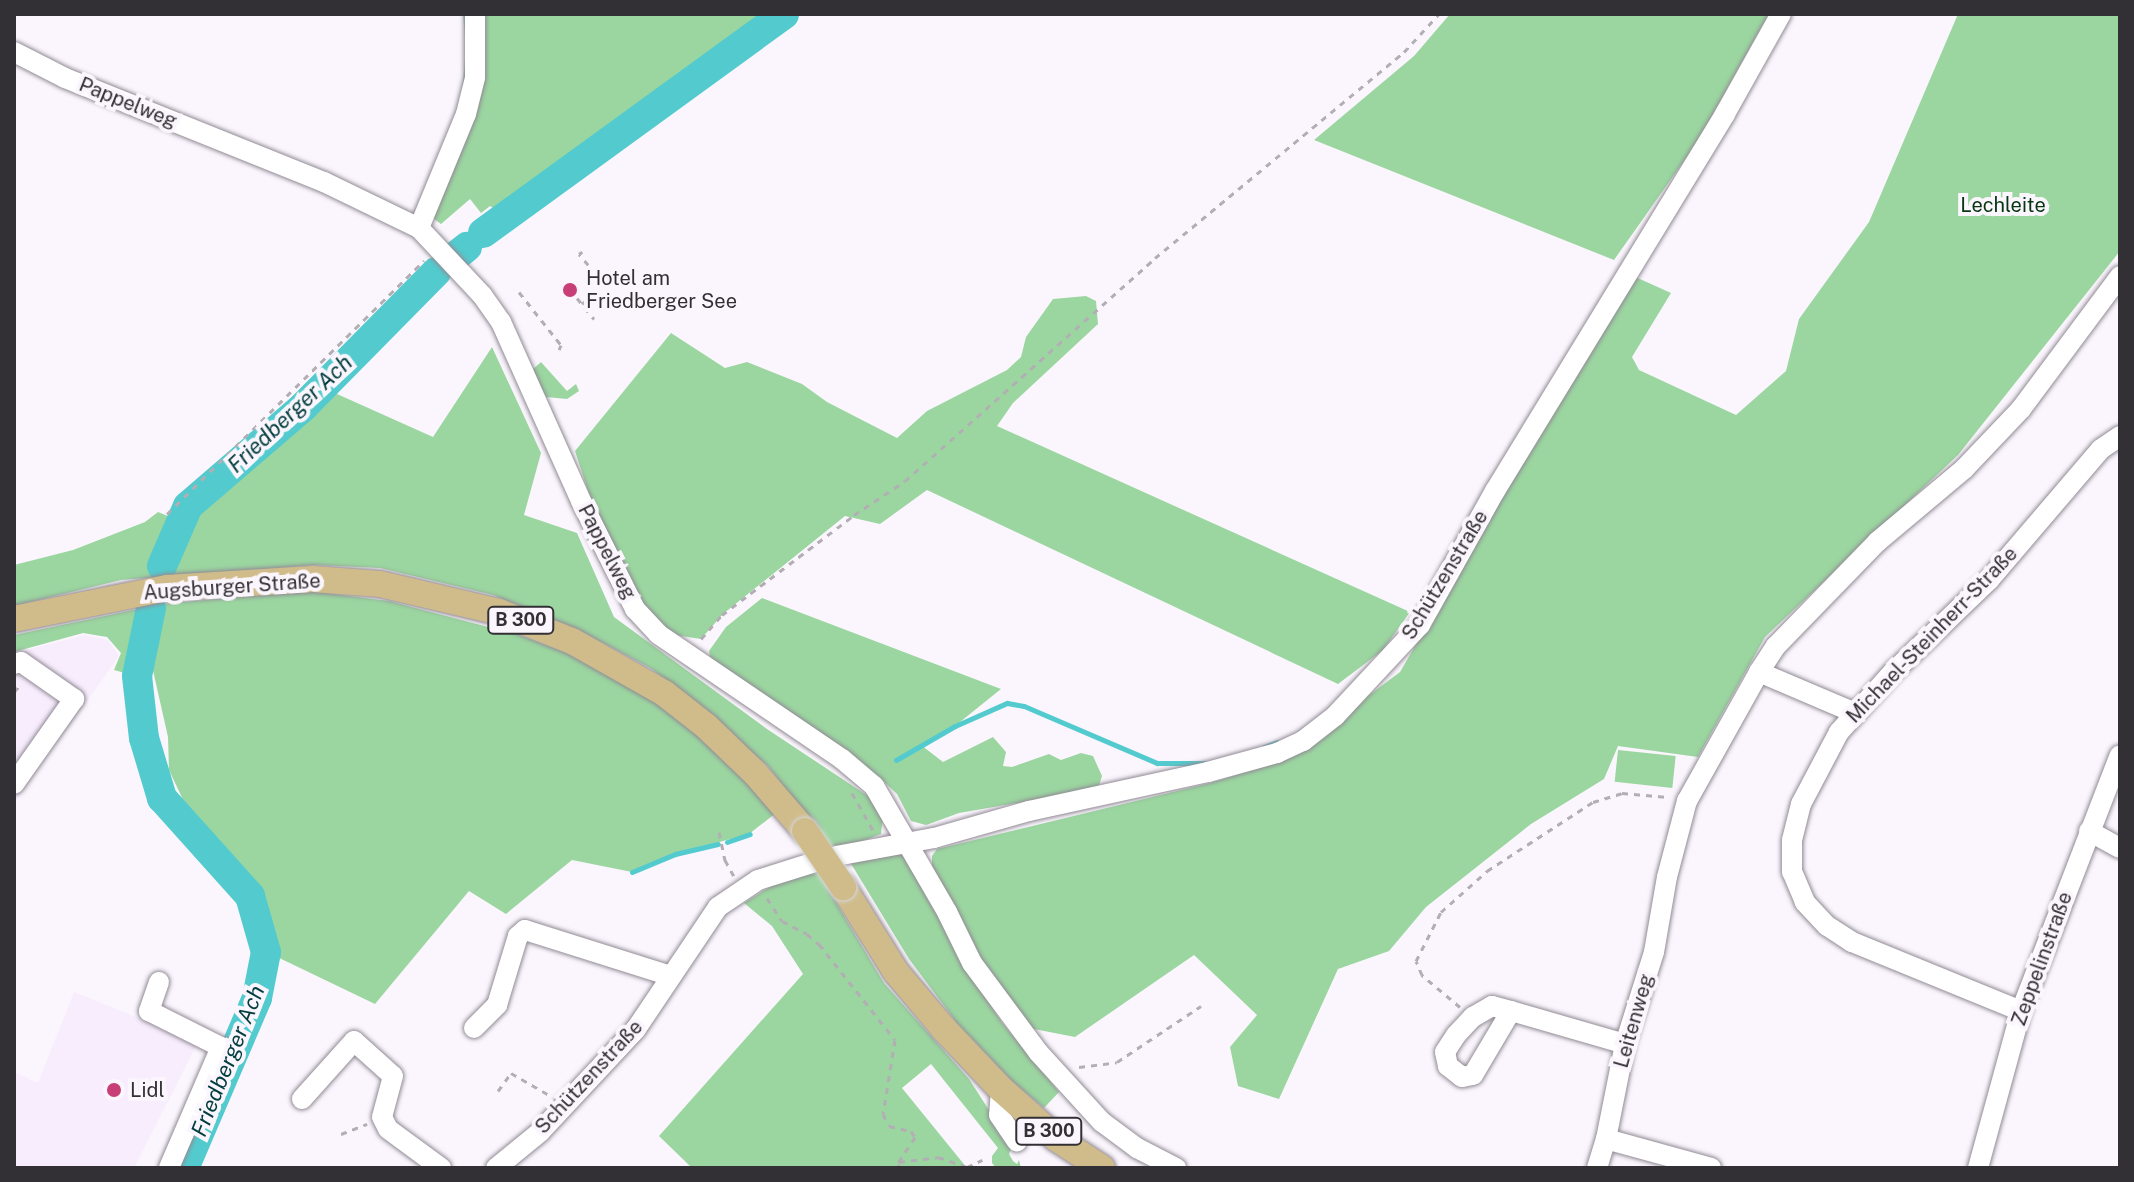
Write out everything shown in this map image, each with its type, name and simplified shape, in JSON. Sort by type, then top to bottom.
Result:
[{"type":"main road","name":"Augsburger Straße","points":[[14,619],[167,588],[313,579],[380,584],[499,612],[572,641],[664,693],[706,726],[746,764],[805,831],[896,972],[1001,1089]]},
{"type":"main road","name":"B 300","points":[[1001,1089],[1056,1138],[1102,1168]]},
{"type":"street","points":[[419,228],[466,114],[475,78],[475,14]]},
{"type":"street","name":"Schützenstraße","points":[[836,856],[1277,753],[1303,741],[1335,716],[1420,625],[1495,491],[1725,114],[1781,14]]},
{"type":"street","name":"Pappelweg","points":[[14,52],[102,100],[419,228],[482,295],[576,504],[635,609],[658,634],[842,759],[874,786],[972,963],[1038,1052],[1102,1122],[1137,1148],[1176,1168]]},
{"type":"street","name":"Leitenweg","points":[[1597,1168],[1625,1044],[1654,952],[1668,873],[1687,801],[1759,672],[1776,646],[1877,542],[1964,469],[2021,409],[2120,276]]},
{"type":"street","name":"Michael-Steinherr-Straße","points":[[2021,1011],[1852,942],[1827,926],[1805,902],[1792,872],[1792,840],[1801,804],[1820,764],[1855,713],[1894,671],[1960,612],[2101,449],[2120,436]]},
{"type":"street","points":[[14,664],[21,662],[74,699],[14,784]]},
{"type":"street","points":[[1759,672],[1855,713]]},
{"type":"street","name":"Zeppelinstraße","points":[[1978,1168],[2021,1011],[2120,755]]},
{"type":"street","points":[[2089,831],[2120,848]]},
{"type":"street","name":"Schützenstraße","points":[[496,1168],[566,1105],[636,1029],[718,907],[750,885],[812,863]]},
{"type":"street","points":[[474,1028],[497,1005],[518,936],[525,930],[671,976]]},
{"type":"street","points":[[159,982],[149,1011],[221,1047],[169,1168]]},
{"type":"street","points":[[1511,1011],[1480,1068],[1473,1075],[1462,1077],[1448,1066],[1445,1052],[1473,1017],[1492,1006],[1511,1011],[1625,1044]]},
{"type":"street","points":[[302,1099],[354,1041],[393,1076],[382,1117],[388,1129],[441,1168]]},
{"type":"street","points":[[1001,1089],[999,1115],[1017,1142]]},
{"type":"street","points":[[1606,1139],[1711,1168]]},
{"type":"path","points":[[688,654],[722,615],[854,515],[905,481],[1155,258],[1383,70],[1426,32],[1439,14]]},
{"type":"path","points":[[167,514],[428,257],[419,251]]},
{"type":"path","points":[[582,252],[579,254],[604,283],[582,304]]},
{"type":"path","points":[[519,292],[561,345],[559,350]]},
{"type":"path","points":[[577,298],[594,319]]},
{"type":"path","points":[[849,789],[880,847]]},
{"type":"path","points":[[1473,1017],[1422,975],[1416,961],[1441,912],[1487,871],[1593,802],[1622,793],[1645,793],[1687,801]]},
{"type":"path","points":[[719,832],[725,860],[782,921],[819,944],[895,1040],[882,1105],[889,1126],[914,1134],[914,1141],[899,1158],[903,1163]]},
{"type":"path","points":[[1074,1066],[1117,1062],[1201,1006]]},
{"type":"path","points":[[498,1091],[511,1073],[566,1105]]},
{"type":"path","points":[[341,1134],[382,1117]]},
{"type":"path","points":[[895,1168],[903,1163],[932,1157],[967,1167],[982,1160]]},
{"type":"shaded area","points":[[85,635],[108,640],[119,656],[14,803],[14,653]]},
{"type":"shaded area","points":[[74,992],[198,1042],[134,1168],[14,1168],[14,1072],[38,1083]]},
{"type":"green space","points":[[463,14],[798,14],[613,149],[590,161],[508,218],[490,206],[481,213],[470,199],[441,224],[426,213],[462,91],[466,48]]},
{"type":"green space","points":[[1450,14],[1769,14],[1698,141],[1614,260],[1314,140],[1414,56]]},
{"type":"green space","name":"Lechleite","points":[[1958,14],[2120,14],[2120,251],[1958,455],[1765,637],[1698,757],[1618,746],[1604,779],[1531,824],[1426,907],[1389,951],[1338,969],[1279,1099],[1238,1086],[1230,1047],[1257,1015],[1194,955],[1075,1037],[1029,1028],[979,958],[932,867],[932,856],[937,849],[1210,783],[1279,762],[1342,723],[1368,696],[1400,672],[1631,275],[1671,293],[1632,357],[1639,370],[1736,415],[1786,371],[1799,319],[1869,222]]},
{"type":"green space","points":[[1086,296],[1096,301],[1098,324],[1013,403],[997,426],[1410,612],[1383,650],[1338,684],[927,490],[880,524],[845,516],[723,614],[701,639],[674,635],[642,605],[598,521],[575,451],[671,333],[725,368],[747,362],[802,384],[827,402],[897,438],[927,411],[1007,370],[1021,357],[1026,337],[1053,299]]},
{"type":"green space","points":[[492,347],[541,453],[524,515],[577,533],[614,617],[767,729],[871,798],[883,816],[881,834],[834,852],[768,766],[675,686],[650,668],[577,629],[493,595],[380,568],[315,565],[121,580],[14,606],[14,565],[73,550],[145,522],[158,512],[170,517],[308,381],[433,437]]},
{"type":"green space","points":[[541,362],[567,391],[576,384],[579,391],[567,399],[546,397],[532,370]]},
{"type":"green space","points":[[309,591],[389,601],[519,635],[564,652],[635,688],[701,737],[776,813],[749,834],[675,854],[632,872],[572,860],[506,914],[469,891],[375,1004],[273,955],[267,904],[185,804],[169,770],[168,737],[152,666],[159,604]]},
{"type":"green space","points":[[762,598],[1001,689],[955,726],[921,745],[943,762],[993,737],[1006,752],[1003,766],[1012,767],[1049,754],[1061,760],[1081,753],[1093,756],[1102,776],[1098,789],[959,813],[926,825],[911,821],[897,794],[877,775],[710,657],[709,651],[726,627]]},
{"type":"green space","points":[[138,609],[132,675],[114,670],[121,653],[107,637],[83,633],[14,652],[14,635]]},
{"type":"green space","points":[[1618,750],[1676,756],[1672,788],[1615,782]]},
{"type":"green space","points":[[900,853],[907,857],[968,972],[1003,1024],[1059,1092],[1044,1108],[1012,1081],[957,1023],[909,959],[850,862]]},
{"type":"green space","points":[[817,871],[884,983],[969,1079],[1012,1146],[1009,1154],[1013,1161],[1017,1164],[1019,1160],[1021,1168],[996,1168],[992,1156],[998,1148],[931,1064],[902,1088],[967,1168],[692,1168],[659,1136],[803,974],[772,926],[744,903],[781,880]]},
{"type":"waterway","name":"Friedberger Ach","points":[[483,233],[784,14]]},
{"type":"waterway","name":"Friedberger Ach","points":[[457,255],[467,247]]},
{"type":"waterway","name":"Friedberger Ach","points":[[162,566],[188,506],[303,407],[436,272]]},
{"type":"waterway","name":"Friedberger Ach","points":[[151,608],[137,676],[144,738],[162,798],[250,896],[266,952],[257,998],[184,1168]]},
{"type":"waterway","points":[[896,760],[955,726],[1007,703],[1024,706],[1157,763],[1204,763]]},
{"type":"waterway","points":[[1264,747],[1277,742]]},
{"type":"waterway","points":[[727,842],[750,834]]},
{"type":"waterway","points":[[632,872],[675,854],[718,844]]},
{"type":"place","name":"Hotel am Friedberger See","points":[[570,290]]},
{"type":"place","name":"Lidl","points":[[114,1090]]}]
